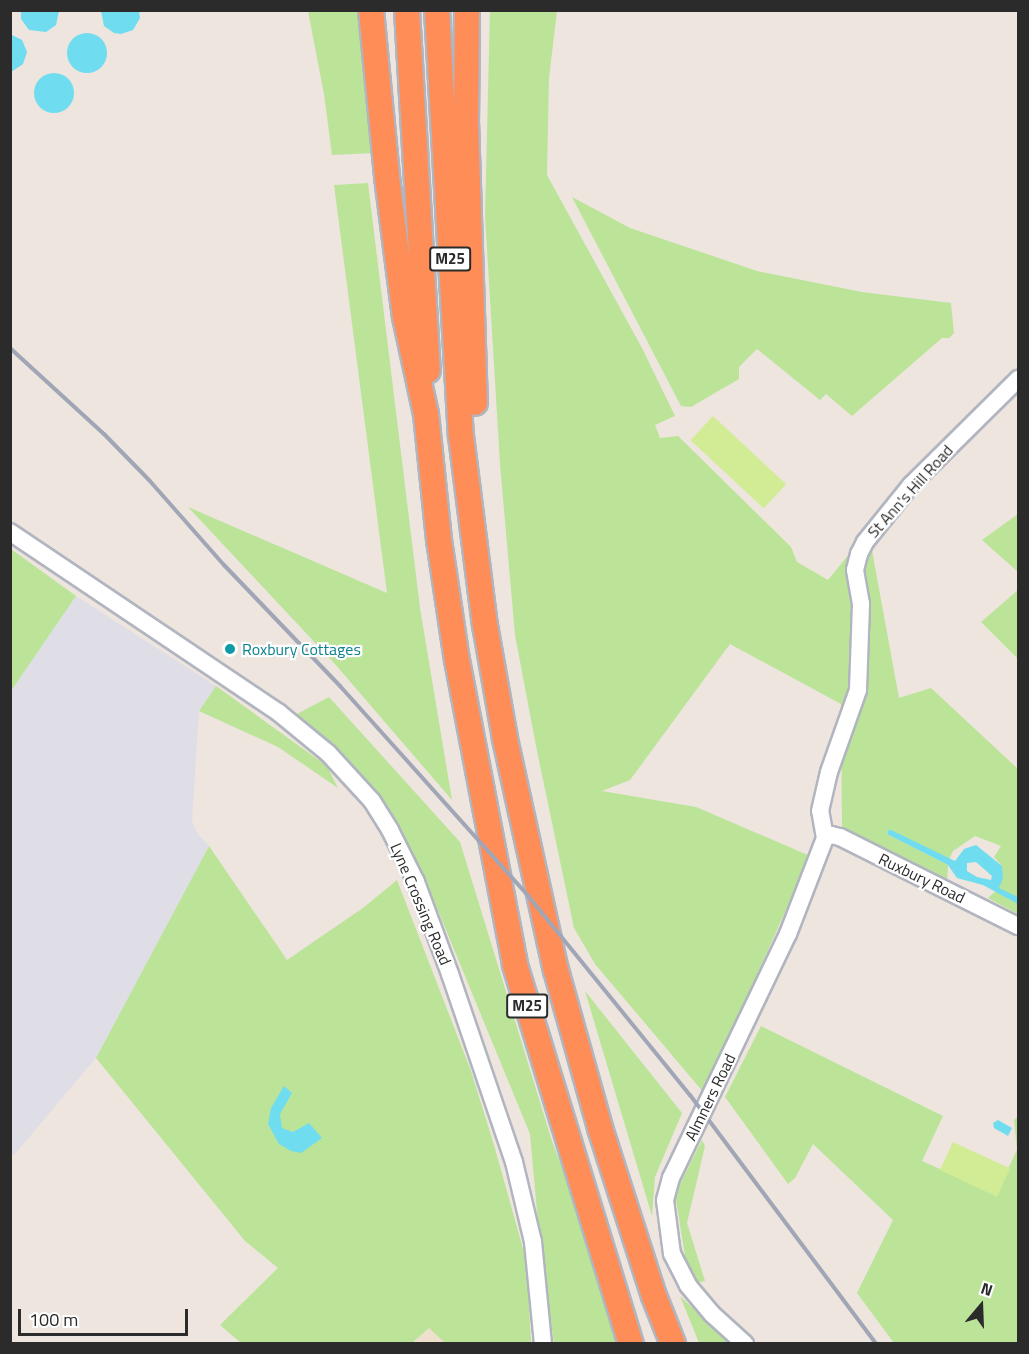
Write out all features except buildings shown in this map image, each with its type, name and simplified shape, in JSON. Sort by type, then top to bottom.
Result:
[{"type":"highway","points":[[370,10],[379,106],[405,317],[426,414]]},
{"type":"highway","name":"M25","points":[[407,10],[428,366],[426,414],[439,540],[457,660],[515,965],[631,1344]]},
{"type":"highway","name":"M25","points":[[437,10],[461,436],[472,507],[485,625],[503,727],[556,970],[600,1128],[654,1296],[673,1344]]},
{"type":"highway","points":[[467,10],[465,121],[476,433],[472,507]]},
{"type":"street","name":"St Ann's Hill Road","points":[[825,838],[820,812],[829,772],[858,690],[861,604],[855,570],[859,555],[865,542],[911,485],[1018,379]]},
{"type":"street","name":"Lyne Crossing Road","points":[[10,532],[278,712],[328,753],[372,801],[390,830],[416,882],[514,1162],[533,1242],[543,1344]]},
{"type":"street","name":"Ruxbury Road","points":[[825,838],[831,835],[840,837],[1018,926]]},
{"type":"street","name":"Almners Road","points":[[746,1344],[712,1314],[688,1285],[672,1254],[665,1200],[671,1178],[788,932],[825,838]]},
{"type":"shaded area","points":[[76,596],[216,686],[199,711],[192,821],[198,834],[209,846],[96,1058],[14,1155],[10,1152],[10,691]]},
{"type":"shaded area","points":[[429,1328],[445,1343],[412,1344]]},
{"type":"green space","points":[[308,11],[358,11],[373,153],[332,155],[324,94]]},
{"type":"green space","points":[[490,11],[557,11],[549,78],[547,175],[642,348],[675,416],[655,425],[660,438],[678,436],[791,547],[797,562],[828,580],[854,548],[871,545],[899,698],[931,688],[1018,769],[1018,914],[988,898],[999,888],[1002,866],[994,857],[1001,846],[975,836],[953,851],[949,860],[889,829],[887,834],[948,865],[947,884],[842,829],[841,704],[730,644],[630,780],[602,791],[696,807],[810,856],[704,1093],[595,964],[574,928],[536,746],[515,635],[500,464],[485,216]]},
{"type":"green space","points":[[368,183],[420,608],[452,800],[334,663],[188,507],[387,593],[334,185]]},
{"type":"green space","points":[[572,197],[630,228],[757,271],[862,292],[951,303],[954,333],[949,338],[942,338],[852,416],[826,394],[820,400],[757,349],[739,367],[739,379],[691,407],[681,406]]},
{"type":"green space","points":[[713,416],[786,484],[764,508],[690,440]]},
{"type":"green space","points":[[1018,514],[1018,572],[982,540]]},
{"type":"green space","points":[[11,549],[76,596],[11,691]]},
{"type":"green space","points":[[1018,590],[1018,659],[981,622]]},
{"type":"green space","points":[[216,686],[327,766],[338,788],[278,747],[199,711]]},
{"type":"green space","points":[[329,697],[460,842],[552,1141],[628,1343],[554,1343],[541,1255],[530,1134],[430,891],[369,786],[297,714]]},
{"type":"green space","points":[[209,846],[287,960],[363,908],[397,880],[471,1071],[494,1145],[527,1263],[531,1343],[445,1343],[429,1328],[412,1343],[241,1343],[220,1325],[278,1268],[245,1241],[96,1058]]},
{"type":"green space","points":[[585,991],[682,1113],[655,1177],[652,1216]]},
{"type":"green space","points":[[761,1026],[943,1116],[922,1161],[996,1194],[1017,1150],[1014,1120],[1018,1116],[1018,1343],[894,1343],[857,1293],[893,1220],[813,1144],[795,1178],[788,1184],[725,1097]]},
{"type":"green space","points":[[702,1140],[705,1146],[687,1223],[705,1281],[697,1283],[686,1262],[675,1194]]},
{"type":"green space","points":[[953,1142],[1010,1169],[997,1197],[940,1170]]},
{"type":"green space","points":[[680,1296],[730,1343],[699,1343]]},
{"type":"water","points":[[21,11],[59,11],[56,25],[46,32],[29,30],[21,19]]},
{"type":"water","points":[[101,11],[139,11],[140,18],[133,30],[121,34],[114,33],[104,26]]},
{"type":"water","points":[[87,33],[101,39],[107,53],[101,67],[87,73],[73,67],[67,53],[73,39]]},
{"type":"water","points":[[10,34],[22,40],[27,52],[23,64],[11,72]]},
{"type":"water","points":[[54,73],[68,79],[74,93],[68,107],[54,113],[40,107],[34,93],[40,79]]},
{"type":"water","points":[[889,829],[955,861],[964,849],[976,845],[1002,866],[1003,878],[999,888],[1018,897],[1018,904],[983,885],[957,878],[948,865],[887,834]],"holes":[[[976,862],[992,876],[991,880],[977,877],[967,871],[967,863]]]},
{"type":"water","points":[[284,1086],[292,1093],[280,1114],[282,1128],[293,1132],[309,1123],[322,1138],[301,1153],[291,1151],[279,1144],[268,1124],[271,1108]]},
{"type":"water","points":[[998,1120],[1012,1128],[1008,1136],[994,1128],[993,1123]]},
{"type":"railway","points":[[10,348],[104,434],[149,480],[224,565],[340,686],[529,897],[690,1095],[876,1344]]},
{"type":"place","name":"Roxbury Cottages","points":[[230,649]]}]
